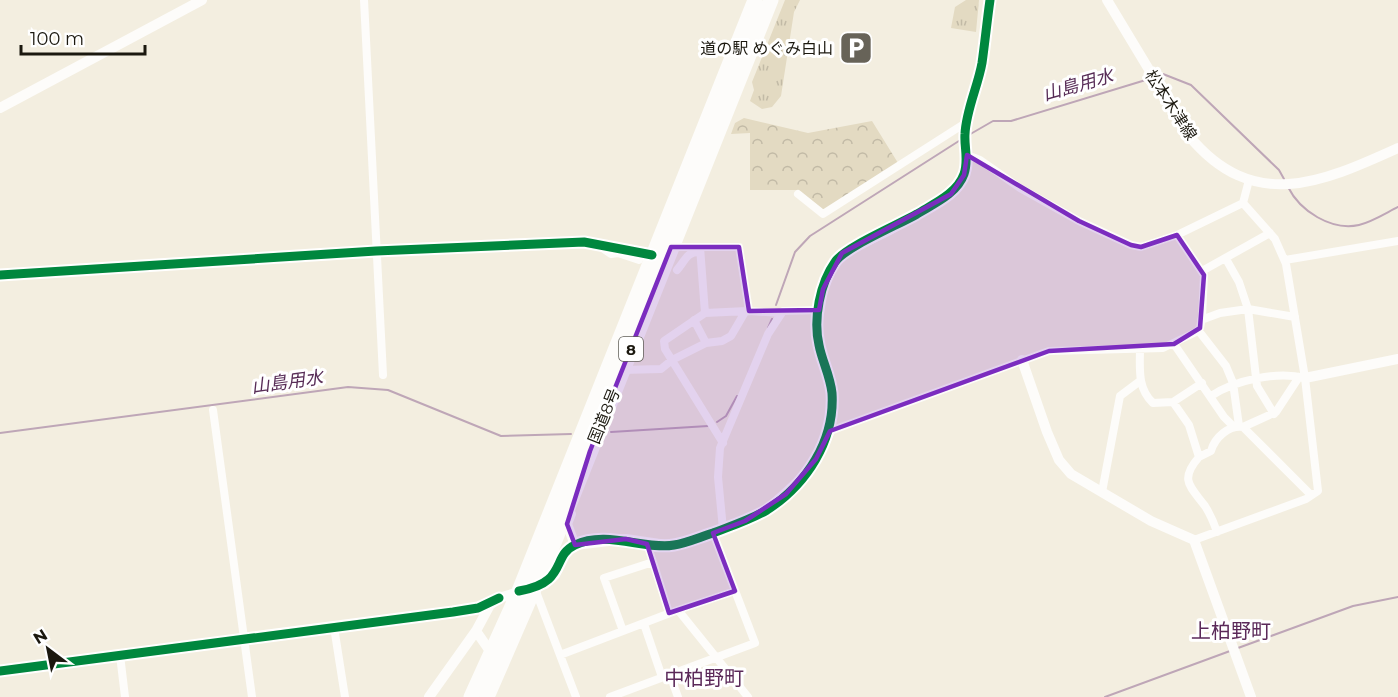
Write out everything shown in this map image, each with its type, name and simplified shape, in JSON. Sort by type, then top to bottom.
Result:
[{"type":"highway","name":"国道8号","points":[[487,697],[646,257],[755,0]]},
{"type":"highway","name":"国道8号","points":[[471,697],[527,590],[590,452],[771,0]]},
{"type":"street","points":[[0,108],[202,0]]},
{"type":"street","points":[[364,0],[382,375]]},
{"type":"street","points":[[0,671],[478,608],[499,598],[527,590],[555,575],[566,552],[575,545],[626,539],[647,544],[673,546],[718,531],[768,509],[802,478],[816,459],[830,431],[832,393],[816,332],[823,289],[834,263],[842,253],[888,231],[951,194],[964,175],[967,155],[965,138],[982,63],[990,0]]},
{"type":"street","name":"松本木津線","points":[[1107,0],[1151,76],[1199,149],[1225,169],[1249,180],[1288,184],[1306,183],[1346,172],[1398,148]]},
{"type":"street","points":[[798,194],[823,214],[968,122]]},
{"type":"street","points":[[967,155],[980,160],[1020,188],[1069,216],[1131,245],[1141,247],[1177,234],[1243,204]]},
{"type":"street","points":[[1243,204],[1249,180]]},
{"type":"street","points":[[1022,360],[1059,460],[1071,474],[1151,521],[1194,540],[1306,499],[1318,491],[1295,317],[1285,260],[1270,233],[1243,204]]},
{"type":"street","points":[[1202,272],[1270,233]]},
{"type":"street","points":[[830,431],[1048,351],[1163,348],[1174,344],[1198,330],[1205,284],[1202,272],[1177,234]]},
{"type":"street","points":[[1285,260],[1398,241]]},
{"type":"street","points":[[0,275],[376,251],[584,242],[646,257]]},
{"type":"street","points":[[596,244],[611,254],[646,257]]},
{"type":"street","points":[[622,370],[661,369],[672,360],[706,343],[723,341],[731,336],[748,311],[739,247],[700,249],[671,247]]},
{"type":"street","points":[[677,270],[687,256],[700,249]]},
{"type":"street","points":[[700,249],[705,313]]},
{"type":"street","points":[[1226,259],[1239,282],[1248,309],[1257,386],[1274,414]]},
{"type":"street","points":[[723,443],[672,360],[664,340],[705,313],[748,311],[781,313],[795,309],[819,310]]},
{"type":"street","points":[[1201,320],[1220,313],[1248,309],[1295,317]]},
{"type":"street","points":[[610,697],[755,643],[735,591],[718,531],[718,477],[723,443],[768,334],[781,313]]},
{"type":"street","points":[[694,320],[706,343]]},
{"type":"street","points":[[1198,330],[1226,366],[1233,383],[1239,427]]},
{"type":"street","points":[[1174,344],[1224,417],[1239,427],[1311,495]]},
{"type":"street","points":[[1140,348],[1140,381],[1153,403],[1173,402],[1202,383]]},
{"type":"street","points":[[1211,396],[1233,383],[1255,379],[1302,377],[1398,359]]},
{"type":"street","points":[[1217,532],[1210,514],[1190,489],[1188,478],[1191,467],[1199,457],[1208,453],[1214,442],[1239,427],[1274,414],[1302,377]]},
{"type":"street","points":[[1102,492],[1120,396],[1140,381]]},
{"type":"street","points":[[1173,402],[1190,425],[1199,457]]},
{"type":"street","points":[[213,410],[252,697]]},
{"type":"street","points":[[575,545],[567,524],[587,472],[590,452]]},
{"type":"street","points":[[1194,540],[1251,697]]},
{"type":"street","points":[[647,544],[669,613]]},
{"type":"street","points":[[623,631],[604,578],[653,562]]},
{"type":"street","points":[[527,590],[561,655],[576,697]]},
{"type":"street","points":[[561,655],[669,613],[735,591]]},
{"type":"street","points":[[429,697],[476,631],[482,616],[499,598]]},
{"type":"street","points":[[678,610],[748,697]]},
{"type":"street","points":[[644,624],[666,676],[678,697]]},
{"type":"street","points":[[334,627],[345,697]]},
{"type":"street","points":[[476,631],[492,654]]},
{"type":"street","points":[[120,655],[125,697]]},
{"type":"highlighted area","points":[[967,155],[1079,221],[1131,245],[1141,247],[1177,235],[1204,275],[1200,328],[1174,344],[1049,351],[830,431],[816,459],[786,494],[745,521],[713,533],[735,591],[669,613],[647,544],[626,539],[575,545],[567,524],[590,451],[671,247],[739,247],[749,311],[819,310],[823,289],[842,253],[951,194],[964,175]]},
{"type":"green space","points":[[785,0],[800,0],[794,12],[781,96],[772,107],[762,109],[750,101],[754,90],[752,82]]},
{"type":"green space","points":[[966,0],[979,0],[976,32],[951,28],[955,7]]},
{"type":"green space","points":[[744,118],[808,133],[872,121],[898,163],[827,209],[822,209],[797,190],[750,190],[750,133],[731,134],[735,123]]},
{"type":"waterway","name":"山島用水","points":[[1158,76],[1163,74],[1191,85],[1279,170],[1284,179]]},
{"type":"waterway","name":"山島用水","points":[[967,136],[993,121],[1011,121],[1149,79]]},
{"type":"waterway","name":"山島用水","points":[[776,305],[795,252],[810,236],[962,139]]},
{"type":"waterway","name":"山島用水","points":[[1288,187],[1293,196],[1308,211],[1327,222],[1338,225],[1364,224],[1398,207]]},
{"type":"waterway","name":"山島用水","points":[[768,328],[772,319]]},
{"type":"waterway","name":"山島用水","points":[[0,433],[348,387],[388,390],[501,436],[571,434]]},
{"type":"waterway","name":"山島用水","points":[[717,422],[726,416],[737,396]]},
{"type":"waterway","name":"山島用水","points":[[611,432],[708,426]]},
{"type":"waterway","points":[[1238,648],[1353,606],[1398,597]]},
{"type":"waterway","points":[[1105,697],[1230,651]]},
{"type":"cycle path","points":[[519,591],[545,582],[552,576],[563,556],[575,545],[599,539],[663,546],[689,541],[740,523],[767,510],[806,474],[823,444],[832,410],[831,386],[817,335],[817,313],[825,280],[835,262],[849,250],[937,202],[961,181],[966,164],[966,125],[982,63],[990,0]]},
{"type":"cycle path","points":[[0,275],[376,251],[584,242],[652,255]]},
{"type":"cycle path","points":[[0,671],[453,612],[478,608],[499,598]]},
{"type":"place","name":"道の駅 めぐみ白山","points":[[856,48]]},
{"type":"district","name":"上柏野町","points":[[1231,631]]},
{"type":"district","name":"中柏野町","points":[[704,678]]}]
